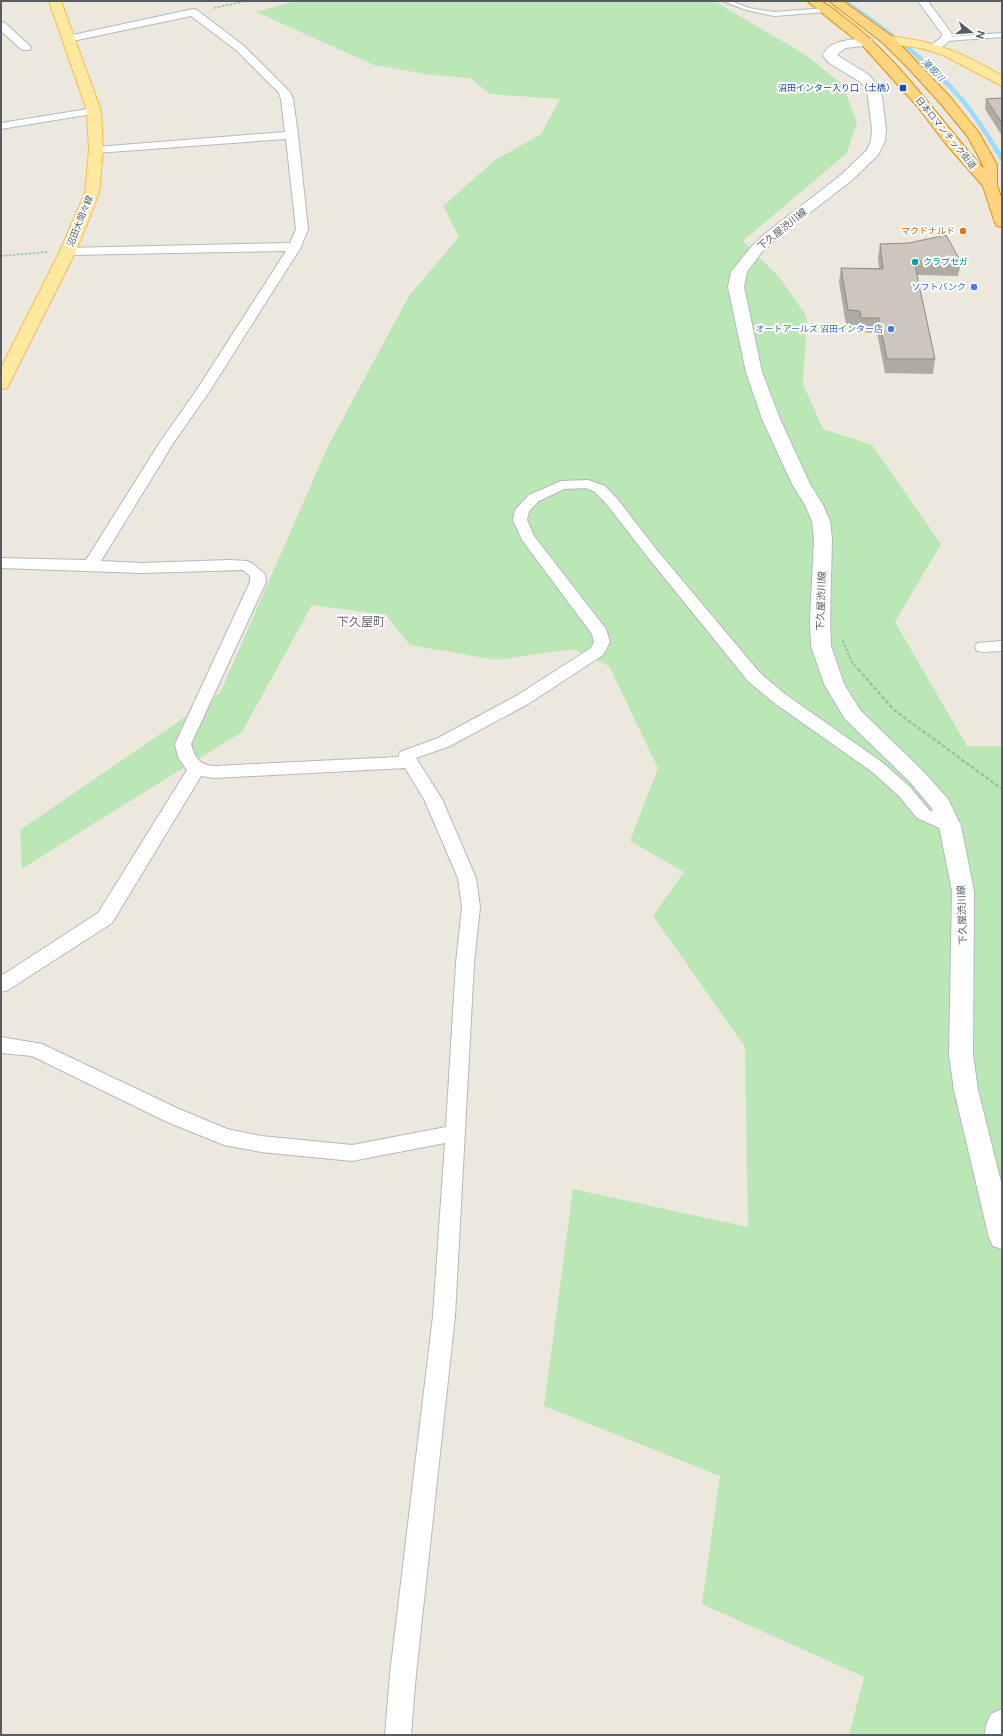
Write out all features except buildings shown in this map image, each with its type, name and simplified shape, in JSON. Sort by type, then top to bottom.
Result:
[{"type":"highway","name":"日本ロマンチック街道","points":[[813,1],[867,42],[922,103],[951,141],[990,184]]},
{"type":"highway","name":"日本ロマンチック街道","points":[[835,1],[888,40],[946,101],[974,136],[990,164],[990,184],[1002,223]]},
{"type":"highway","points":[[867,42],[888,40]]},
{"type":"main road","name":"沼田大間々線","points":[[1,384],[68,250],[92,193],[96,150],[94,111],[55,1]]},
{"type":"main road","points":[[888,40],[933,46],[973,62],[1002,82]]},
{"type":"main road","name":"下久屋渋川線","points":[[867,42],[842,46],[831,52],[830,56],[864,78],[875,97],[879,129],[878,141],[873,152],[846,178],[771,236],[756,250],[739,272],[736,287],[754,372],[769,413],[801,484],[814,505],[821,521],[824,539],[820,620],[821,646],[834,684],[852,714],[917,777],[940,804],[950,826],[963,891],[961,1055],[966,1090],[1002,1238]]},
{"type":"main road","points":[[1001,1735],[1002,1725]]},
{"type":"street","points":[[923,1],[947,34],[946,39],[933,46]]},
{"type":"street","points":[[68,38],[194,12],[240,48],[284,92],[287,99],[302,228],[295,247],[202,392],[167,442],[91,564]]},
{"type":"street","points":[[1,25],[26,48]]},
{"type":"street","points":[[1,126],[94,111]]},
{"type":"street","points":[[96,150],[292,135]]},
{"type":"street","points":[[68,250],[295,247]]},
{"type":"street","points":[[398,1735],[403,1674],[444,1316],[465,963],[471,907],[467,878],[432,799],[406,756],[444,742],[522,700],[597,651],[602,642],[600,633],[527,537],[520,520],[522,510],[534,498],[561,485],[575,483],[588,484],[600,489],[614,504],[651,552],[754,677],[779,698],[877,767],[904,791],[923,814],[950,826]]},
{"type":"street","points":[[1,563],[91,564],[142,568],[229,564],[247,566],[257,574],[258,582],[183,744],[188,759],[196,769],[214,772],[410,762]]},
{"type":"street","points":[[983,647],[1002,646]]},
{"type":"street","points":[[1,985],[105,918],[196,769]]},
{"type":"street","points":[[1,1045],[35,1049],[224,1137],[261,1144],[352,1153],[456,1133]]},
{"type":"lane","points":[[726,1],[748,9],[774,14],[826,10]]},
{"type":"lane","points":[[946,39],[1002,35]]},
{"type":"path","points":[[194,12],[247,1]]},
{"type":"path","points":[[1,256],[68,250]]},
{"type":"path","points":[[843,639],[851,661],[894,710],[1002,789]]},
{"type":"green space","points":[[296,1],[710,1],[718,3],[807,56],[842,84],[857,122],[847,153],[743,241],[780,278],[807,317],[803,384],[823,429],[872,445],[941,544],[895,622],[967,746],[1002,746],[1002,1735],[849,1735],[864,1677],[702,1604],[720,1476],[544,1406],[573,1189],[748,1227],[745,1047],[653,916],[684,872],[630,841],[658,768],[609,666],[573,649],[496,660],[410,645],[386,615],[312,605],[242,732],[22,869],[20,830],[220,693],[328,446],[409,296],[459,237],[443,206],[495,160],[541,134],[560,99],[490,94],[470,78],[432,75],[374,65],[256,12]]},
{"type":"waterway","name":"滝坂川","points":[[844,1],[907,47],[950,86],[974,115],[1002,159]]},
{"type":"place","name":"沼田インター入り口（土橋）","points":[[903,88]]},
{"type":"place","name":"マクドナルド","points":[[963,231]]},
{"type":"place","name":"クラブセガ","points":[[915,262]]},
{"type":"place","name":"ソフトバンク","points":[[974,287]]},
{"type":"place","name":"オートアールズ 沼田インター店","points":[[891,329]]},
{"type":"district","name":"下久屋町","points":[[361,621]]}]
